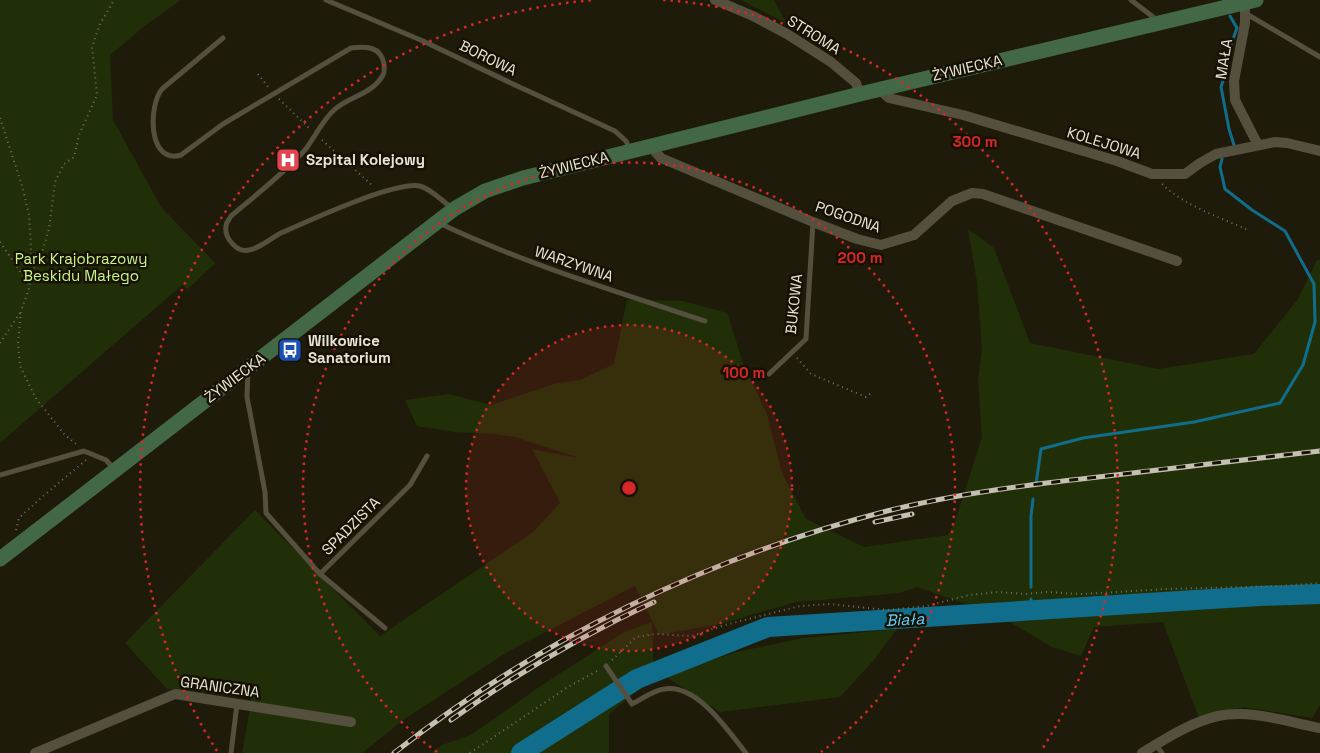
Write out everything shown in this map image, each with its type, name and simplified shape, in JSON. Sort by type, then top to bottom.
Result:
[{"type":"main road","name":"ŻYWIECKA","points":[[0,559],[454,209],[485,191],[523,178],[879,89],[1160,22],[1248,4]]},
{"type":"street","name":"STROMA","points":[[715,0],[787,34],[832,62],[856,83],[860,94]]},
{"type":"street","name":"MAŁA","points":[[1248,4],[1234,81],[1236,100],[1258,145]]},
{"type":"street","name":"KOLEJOWA","points":[[879,89],[889,98],[963,115],[1117,161],[1152,174],[1185,174],[1216,154],[1275,142],[1320,151]]},
{"type":"street","name":"POGODNA","points":[[650,146],[660,158],[856,239],[881,245],[914,235],[952,201],[972,193],[983,194],[1177,261]]},
{"type":"street","name":"GRANICZNA","points":[[35,753],[175,694],[351,722]]},
{"type":"street","points":[[1142,753],[1159,749],[1196,723],[1219,716],[1239,714],[1259,716],[1320,728]]},
{"type":"lane","name":"BOROWA","points":[[326,0],[423,41],[615,131],[626,141],[630,151]]},
{"type":"lane","points":[[1131,0],[1160,22]]},
{"type":"lane","points":[[1248,4],[1320,58]]},
{"type":"lane","points":[[223,38],[158,95],[155,102],[152,130],[157,142],[166,155],[173,157],[181,155],[223,124],[351,48],[361,46],[375,50],[383,59],[384,70],[383,75],[367,92],[334,109],[305,150],[227,222],[226,233],[236,247],[248,251],[278,235],[322,216],[400,187],[419,186],[454,209]]},
{"type":"lane","name":"WARZYWNA","points":[[438,222],[483,244],[558,273],[704,321]]},
{"type":"lane","name":"BUKOWA","points":[[769,374],[806,339],[813,222]]},
{"type":"lane","name":"SPADZISTA","points":[[248,368],[247,398],[266,513],[320,574],[410,485],[426,456]]},
{"type":"lane","points":[[0,476],[84,451],[106,460],[115,470]]},
{"type":"lane","points":[[320,574],[385,628]]},
{"type":"lane","points":[[606,666],[632,704],[663,689],[684,691],[697,697],[718,718],[746,753]]},
{"type":"lane","points":[[231,753],[237,704]]},
{"type":"path","points":[[30,274],[40,258],[49,229],[55,182],[64,164],[74,157],[79,135],[98,95],[92,47],[100,24],[114,0]]},
{"type":"path","points":[[258,74],[274,94],[316,134]]},
{"type":"path","points":[[0,118],[23,189],[29,215],[31,248],[30,286],[21,311],[0,344]]},
{"type":"path","points":[[324,142],[374,187]]},
{"type":"path","points":[[1152,174],[1170,191],[1201,209],[1248,230]]},
{"type":"path","points":[[0,242],[30,286]]},
{"type":"path","points":[[21,311],[18,343],[20,366],[35,397],[64,434],[84,451]]},
{"type":"path","points":[[792,353],[811,374],[866,397],[871,393]]},
{"type":"path","points":[[22,542],[16,530],[19,518],[42,496],[93,454]]},
{"type":"path","points":[[470,753],[568,687],[606,666],[636,637],[656,634],[692,636],[725,625],[800,606],[830,604],[887,610],[927,606],[969,595],[998,592],[1081,594],[1320,583]]},
{"type":"green space","name":"Park Krajobrazowy Beskidu Małego","points":[[0,0],[181,0],[146,25],[110,55],[113,120],[161,207],[215,263],[188,289],[182,285],[0,443]]},
{"type":"green space","points":[[741,0],[774,0],[786,23]]},
{"type":"green space","points":[[968,229],[994,248],[1030,343],[1158,369],[1254,354],[1298,299],[1317,260],[1320,260],[1320,705],[1312,718],[1244,707],[1199,718],[1163,622],[1094,627],[1081,656],[1052,647],[998,615],[917,587],[900,593],[796,602],[720,624],[659,635],[635,586],[509,651],[406,718],[362,753],[242,753],[253,692],[242,697],[167,689],[125,643],[255,510],[380,636],[533,532],[560,503],[532,449],[579,458],[515,437],[454,432],[417,426],[405,400],[449,394],[491,405],[557,383],[580,380],[614,364],[627,300],[683,301],[727,313],[743,363],[767,414],[782,473],[806,519],[864,547],[948,535],[955,522],[982,437],[978,379],[982,349],[977,282]]},
{"type":"green space","points":[[652,622],[654,677],[609,714],[609,753],[432,753],[442,745],[471,735],[539,687],[624,632]]},
{"type":"green space","points":[[897,629],[873,661],[840,697],[720,712],[665,676],[736,652],[803,638]]},
{"type":"waterway","points":[[1230,16],[1237,28],[1228,53],[1227,69],[1221,87],[1234,145]]},
{"type":"waterway","points":[[1036,484],[1041,449],[1083,438],[1194,422],[1280,403],[1303,365],[1315,322],[1314,284],[1285,231],[1252,210],[1225,189],[1220,167],[1222,159]]},
{"type":"waterway","points":[[1031,587],[1031,516],[1033,499]]},
{"type":"waterway","name":"Biała","points":[[521,753],[637,679],[768,627],[1259,596],[1320,594]]},
{"type":"waterway","points":[[1031,599],[1031,611]]},
{"type":"railway","points":[[394,753],[449,712],[507,674],[567,638],[628,606],[755,552],[820,530],[887,511],[941,499],[997,490],[1320,451]]},
{"type":"railway","points":[[875,522],[912,514]]},
{"type":"railway","points":[[451,720],[550,656],[654,602]]},
{"type":"place","name":"Szpital Kolejowy","points":[[288,160]]},
{"type":"place","name":"Wilkowice Sanatorium","points":[[290,350]]}]
